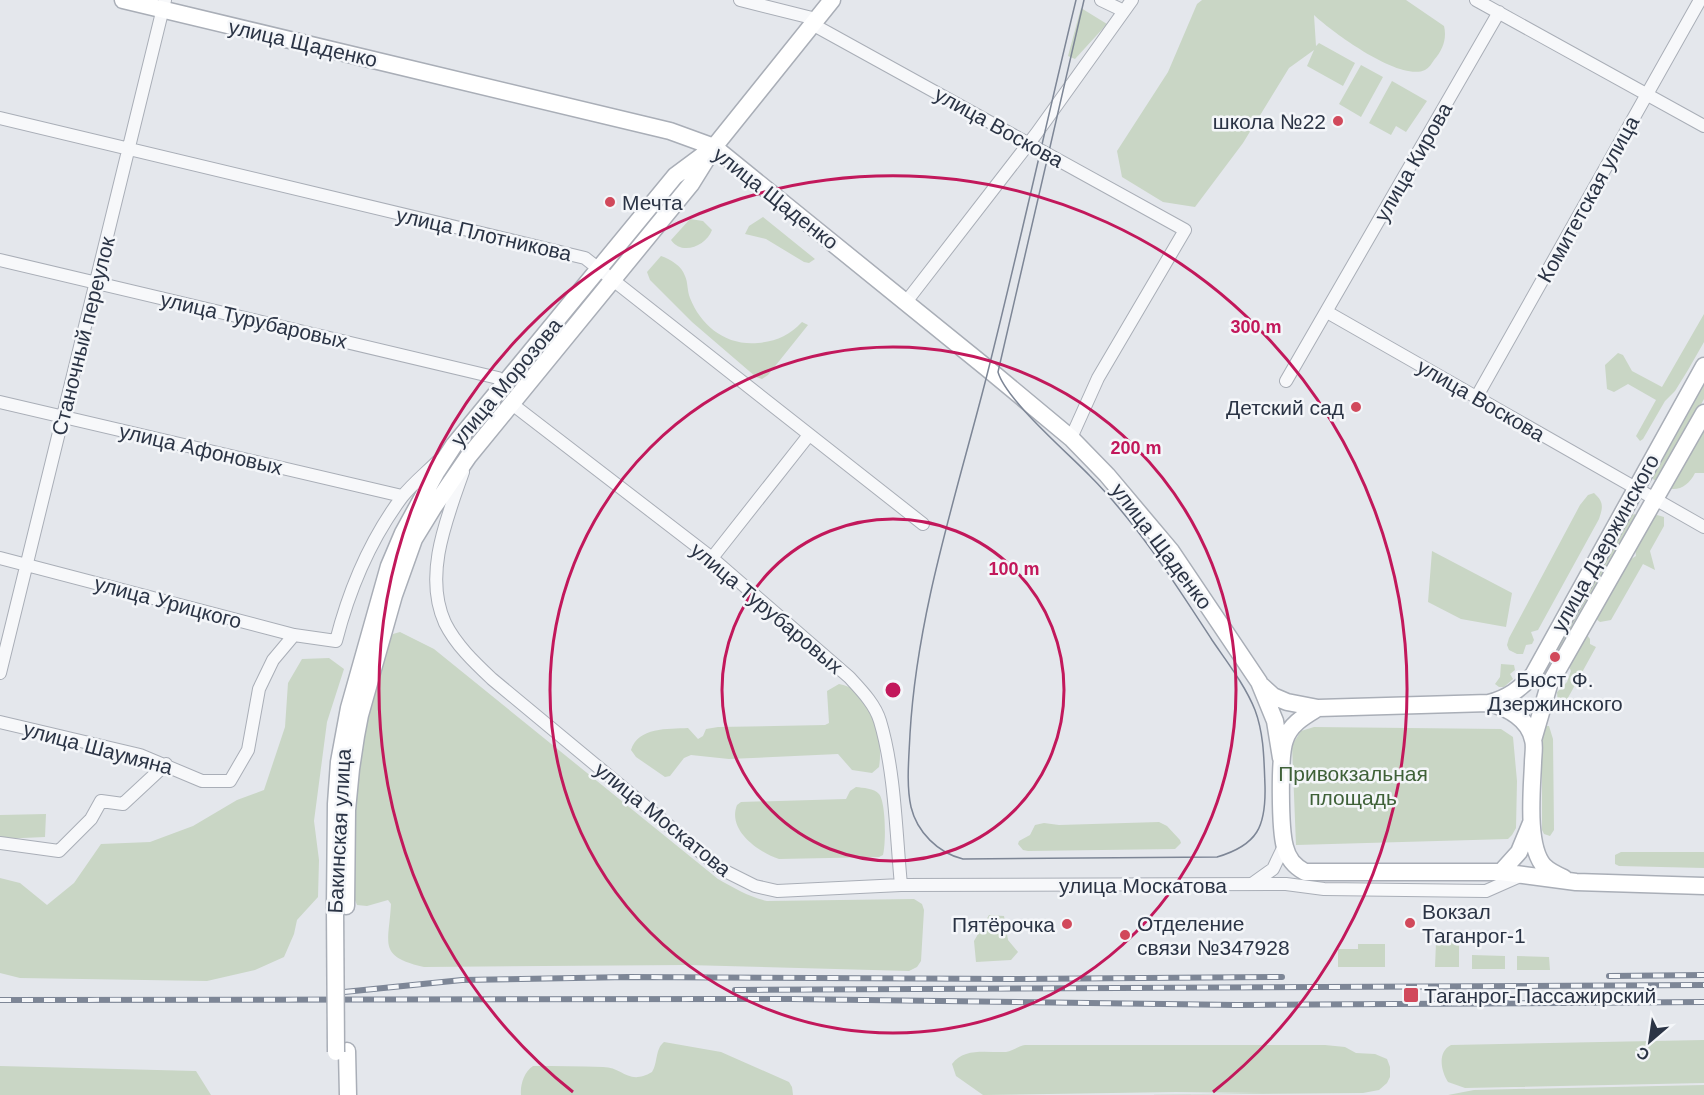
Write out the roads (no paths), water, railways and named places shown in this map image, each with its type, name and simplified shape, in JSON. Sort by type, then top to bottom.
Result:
[{"type":"main road","name":"улица Щаденко","points":[[123,0],[164,5],[670,131],[714,147],[1071,438],[1107,474],[1164,542],[1259,682],[1273,696],[1287,702],[1318,708]]},
{"type":"main road","name":"улица Морозова","points":[[468,457],[691,184],[714,147],[832,0]]},
{"type":"main road","name":"улица Морозова","points":[[454,445],[675,176],[714,147]]},
{"type":"main road","name":"улица Дзержинского","points":[[1489,704],[1516,692],[1533,675],[1704,366]]},
{"type":"main road","name":"улица Дзержинского","points":[[1533,740],[1549,685],[1704,413]]},
{"type":"main road","name":"Бакинская улица","points":[[348,1095],[342,1052],[336,804],[339,762],[349,708],[393,558],[403,532],[454,445]]},
{"type":"main road","name":"Бакинская улица","points":[[340,907],[351,769],[360,715],[369,683],[401,573],[414,539],[468,457]]},
{"type":"main road","name":"улица Щаденко","points":[[1259,682],[1275,721],[1281,758]]},
{"type":"main road","points":[[1305,872],[1295,867],[1284,846],[1281,758],[1289,731],[1297,722],[1318,708],[1489,704],[1503,707],[1514,713],[1524,722],[1533,740],[1531,822],[1537,850],[1542,862],[1552,873],[1576,882]]},
{"type":"main road","points":[[1501,872],[1519,852],[1531,822]]},
{"type":"main road","name":"улица Москатова","points":[[1305,872],[1501,872],[1576,882],[1704,885]]},
{"type":"main road","name":"Бакинская улица","points":[[336,1095],[342,1052]]},
{"type":"street","name":"улица Воскова","points":[[740,0],[814,21],[1185,230],[1098,378],[1071,438]]},
{"type":"street","points":[[1101,0],[1124,11]]},
{"type":"street","points":[[906,302],[1029,143],[1132,0]]},
{"type":"street","points":[[1476,0],[1704,126]]},
{"type":"street","name":"Комитетская улица","points":[[1476,398],[1700,0]]},
{"type":"street","name":"Станочный переулок","points":[[0,673],[164,5]]},
{"type":"street","name":"улица Кирова","points":[[1286,381],[1499,12]]},
{"type":"street","name":"улица Плотникова","points":[[0,118],[585,258],[923,524]]},
{"type":"street","name":"улица Турубаровых","points":[[0,260],[498,378],[506,383]]},
{"type":"street","name":"улица Воскова","points":[[1327,312],[1655,500]]},
{"type":"street","name":"улица Афоновых","points":[[0,402],[402,496]]},
{"type":"street","name":"улица Турубаровых","points":[[512,404],[712,558],[849,677],[872,704],[880,720],[890,772],[901,885]]},
{"type":"street","points":[[712,558],[809,435]]},
{"type":"street","name":"улица Морозова","points":[[336,641],[345,604],[367,554],[402,496],[454,445]]},
{"type":"street","name":"улица Москатова","points":[[468,457],[443,531],[437,574],[440,608],[445,623],[471,659],[712,861],[737,879],[754,886],[777,891],[901,885],[1286,884],[1324,889],[1486,891],[1520,876]]},
{"type":"street","points":[[1655,500],[1704,527]]},
{"type":"street","name":"улица Урицкого","points":[[0,558],[294,635],[336,641]]},
{"type":"street","name":"улица Шаумяна","points":[[0,722],[140,755],[202,781],[230,781],[248,750],[259,689],[273,660],[294,635]]},
{"type":"street","points":[[0,843],[59,851],[91,819],[101,801],[123,804],[166,764]]},
{"type":"street","points":[[1251,885],[1273,869],[1284,846]]},
{"type":"street","points":[[1286,884],[1305,872]]},
{"type":"street","points":[[1486,891],[1501,872]]},
{"type":"tram line","points":[[1076,0],[999,325],[930,596],[914,688],[910,734],[909,798],[914,816],[923,833],[937,847],[963,859],[1217,857],[1231,852],[1250,840],[1257,832],[1264,812],[1263,747],[1258,719],[1251,701],[1170,577],[1124,513],[1025,411],[1003,384],[998,372],[1084,0]]},
{"type":"railway","points":[[1609,976],[1704,975]]},
{"type":"railway","points":[[344,992],[462,980],[628,977],[1016,979],[1282,977]]},
{"type":"railway","points":[[735,990],[1704,985]]},
{"type":"railway","points":[[0,1000],[789,999],[1237,1005],[1704,1002]]},
{"type":"place","name":"школа №22","points":[[1338,121]]},
{"type":"place","name":"Мечта","points":[[610,202]]},
{"type":"place","name":"Детский сад","points":[[1356,407]]},
{"type":"place","name":"Бюст Ф. Дзержинского","points":[[1555,657]]},
{"type":"place","name":"Вокзал Таганрог-1","points":[[1410,923]]},
{"type":"place","name":"Пятёрочка","points":[[1067,924]]},
{"type":"place","name":"Отделение связи №347928","points":[[1125,935]]},
{"type":"place","name":"Таганрог-Пассажирский","points":[[1411,995]]},
{"type":"park label","name":"Привокзальная площадь","points":[[1353,785]]}]
